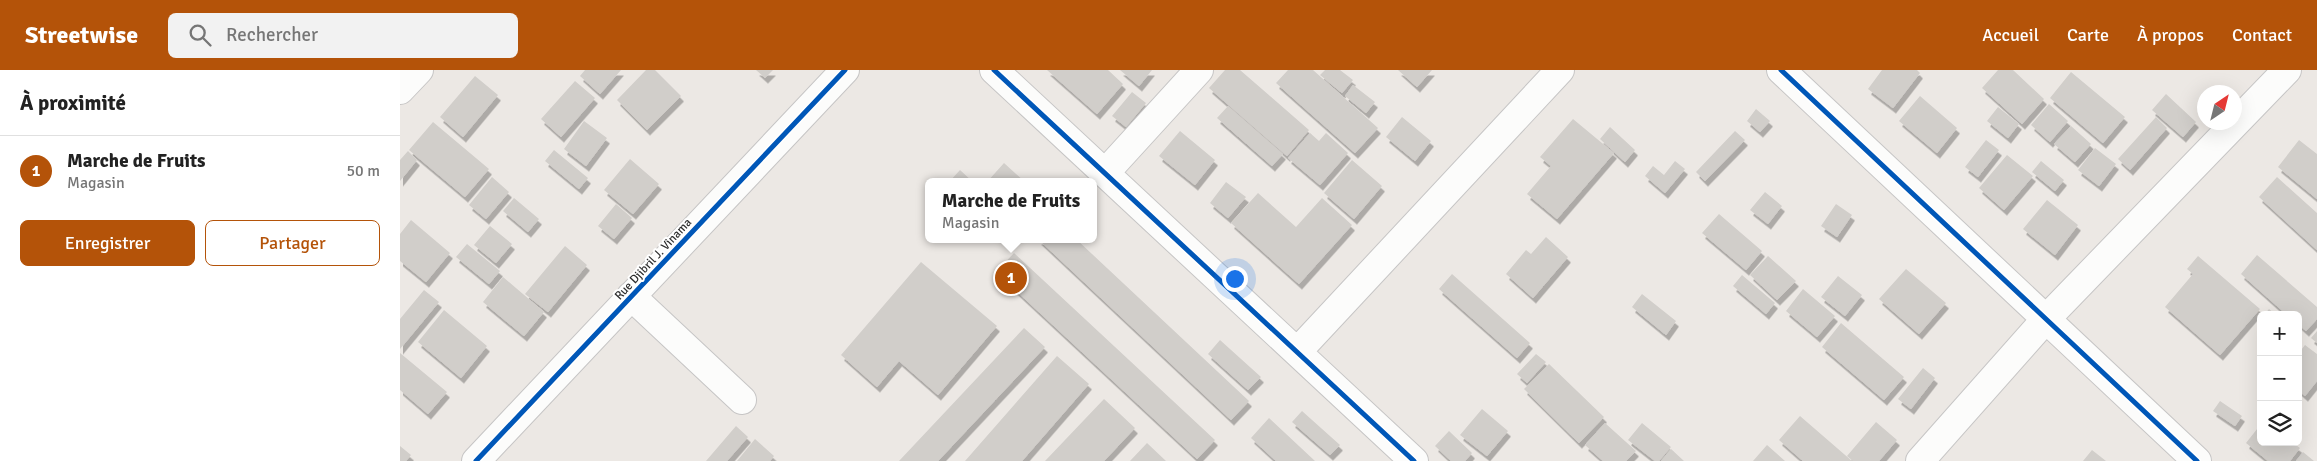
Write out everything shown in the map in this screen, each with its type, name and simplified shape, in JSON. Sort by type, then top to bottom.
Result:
[{"type":"street","points":[[400,90],[419,70]]},
{"type":"street","name":"Rue Djibril J. Vinama","points":[[476,461],[844,70]]},
{"type":"street","points":[[994,70],[1414,461]]},
{"type":"street","points":[[1105,173],[1199,70]]},
{"type":"street","points":[[1297,352],[1560,70]]},
{"type":"street","points":[[1781,70],[2197,461]]},
{"type":"street","points":[[1920,461],[2045,320],[2287,70]]},
{"type":"street","points":[[632,296],[742,400]]},
{"type":"building","points":[[585,70],[621,70],[600,94],[580,76]]},
{"type":"building","points":[[646,70],[655,70],[681,96],[647,130],[617,100]]},
{"type":"building","points":[[756,70],[773,70],[765,78]]},
{"type":"building","points":[[1047,70],[1108,70],[1123,84],[1097,114]]},
{"type":"building","points":[[1120,70],[1152,70],[1139,86]]},
{"type":"building","points":[[1225,70],[1240,70],[1309,130],[1287,156],[1209,88]]},
{"type":"building","points":[[1288,70],[1313,70],[1378,128],[1355,153],[1276,83]]},
{"type":"building","points":[[1325,70],[1340,70],[1353,80],[1342,93],[1320,75]]},
{"type":"building","points":[[1398,70],[1432,70],[1417,87]]},
{"type":"building","points":[[1882,70],[1917,70],[1920,73],[1893,108],[1868,89]]},
{"type":"building","points":[[1998,70],[2013,70],[2044,99],[2022,124],[1982,88]]},
{"type":"building","points":[[2071,72],[2125,117],[2103,143],[2050,98]]},
{"type":"building","points":[[475,76],[498,95],[463,137],[440,117]]},
{"type":"building","points":[[575,81],[595,98],[561,137],[541,119]]},
{"type":"building","points":[[1353,85],[1375,102],[1366,113],[1345,96]]},
{"type":"building","points":[[1132,92],[1146,103],[1126,127],[1112,116]]},
{"type":"building","points":[[2166,94],[2196,122],[2183,137],[2152,110]]},
{"type":"building","points":[[1920,96],[1957,128],[1937,153],[1899,121]]},
{"type":"building","points":[[2049,104],[2068,121],[2050,142],[2031,125]]},
{"type":"building","points":[[1228,106],[1283,154],[1272,166],[1217,118]]},
{"type":"building","points":[[1998,107],[2019,124],[2008,138],[1987,121]]},
{"type":"building","points":[[1756,109],[1770,121],[1760,132],[1747,121]]},
{"type":"building","points":[[1402,117],[1431,141],[1415,161],[1386,137]]},
{"type":"building","points":[[2156,117],[2167,128],[2130,170],[2118,159]]},
{"type":"building","points":[[1573,119],[1614,153],[1557,219],[1527,194],[1551,166],[1540,157]]},
{"type":"building","points":[[584,121],[607,138],[586,166],[564,149]]},
{"type":"building","points":[[433,122],[489,169],[465,197],[409,150]]},
{"type":"building","points":[[2071,126],[2091,144],[2075,162],[2054,144]]},
{"type":"building","points":[[1610,127],[1635,150],[1625,162],[1600,139]]},
{"type":"building","points":[[1180,131],[1215,160],[1195,185],[1159,156]]},
{"type":"building","points":[[1735,131],[1745,140],[1705,181],[1696,172]]},
{"type":"building","points":[[1310,133],[1319,141],[1326,133],[1348,153],[1320,185],[1288,158]]},
{"type":"building","points":[[1986,140],[1999,150],[1978,177],[1965,167]]},
{"type":"building","points":[[2299,140],[2317,154],[2317,199],[2278,167]]},
{"type":"building","points":[[2095,148],[2116,164],[2099,186],[2078,170]]},
{"type":"building","points":[[554,150],[588,178],[579,189],[545,161]]},
{"type":"building","points":[[408,151],[417,160],[400,181],[400,160]]},
{"type":"building","points":[[2007,155],[2033,176],[2004,210],[1979,188]]},
{"type":"building","points":[[630,159],[659,184],[633,214],[604,190]]},
{"type":"building","points":[[1352,160],[1382,186],[1354,219],[1324,193]]},
{"type":"building","points":[[1675,161],[1685,169],[1665,193],[1645,176],[1653,166],[1664,175]]},
{"type":"building","points":[[2041,161],[2064,180],[2055,191],[2032,172]]},
{"type":"building","points":[[1004,163],[1021,178],[991,178]]},
{"type":"building","points":[[960,170],[969,178],[953,178]]},
{"type":"building","points":[[492,177],[509,192],[486,219],[469,205]]},
{"type":"building","points":[[2277,177],[2317,213],[2317,250],[2259,197]]},
{"type":"building","points":[[1226,182],[1246,197],[1228,218],[1210,203]]},
{"type":"building","points":[[1765,192],[1782,206],[1768,224],[1750,210]]},
{"type":"building","points":[[1258,193],[1296,227],[1322,198],[1352,225],[1299,284],[1231,223]]},
{"type":"building","points":[[514,198],[539,219],[528,232],[503,211]]},
{"type":"building","points":[[2047,200],[2078,225],[2055,255],[2023,229]]},
{"type":"building","points":[[616,204],[632,218],[614,239],[598,226]]},
{"type":"building","points":[[1836,204],[1852,215],[1837,237],[1821,226]]},
{"type":"building","points":[[1719,214],[1762,251],[1746,270],[1702,233]]},
{"type":"building","points":[[411,220],[450,253],[426,282],[400,261],[400,234]]},
{"type":"building","points":[[490,226],[512,244],[496,263],[474,245]]},
{"type":"building","points":[[1546,237],[1568,257],[1533,298],[1506,274],[1526,250],[1531,254]]},
{"type":"building","points":[[1042,243],[1080,243],[1249,401],[1231,420]]},
{"type":"building","points":[[467,244],[500,271],[489,284],[456,257]]},
{"type":"building","points":[[565,246],[587,265],[548,312],[525,294]]},
{"type":"building","points":[[1014,253],[1215,440],[1197,459],[996,272]]},
{"type":"building","points":[[2257,255],[2317,307],[2317,319],[2306,331],[2302,328],[2302,311],[2283,311],[2241,274]]},
{"type":"building","points":[[1768,256],[1796,281],[1777,300],[1750,275]]},
{"type":"building","points":[[2198,256],[2260,309],[2220,355],[2165,307],[2193,274],[2187,269]]},
{"type":"building","points":[[921,262],[997,326],[938,395],[899,361],[877,387],[841,355]]},
{"type":"building","points":[[1906,269],[1946,303],[1919,334],[1879,299]]},
{"type":"building","points":[[1452,274],[1530,343],[1517,358],[1439,289]]},
{"type":"building","points":[[1742,275],[1775,303],[1766,314],[1733,286]]},
{"type":"building","points":[[1838,276],[1862,295],[1845,316],[1821,297]]},
{"type":"building","points":[[503,277],[544,312],[524,336],[483,302]]},
{"type":"building","points":[[1803,289],[1835,316],[1817,337],[1786,311]]},
{"type":"building","points":[[424,290],[439,302],[400,349],[400,319]]},
{"type":"building","points":[[1642,294],[1676,321],[1666,335],[1632,307]]},
{"type":"building","points":[[444,310],[487,346],[461,378],[418,342]]},
{"type":"building","points":[[1841,323],[1904,377],[1884,400],[1822,347]]},
{"type":"building","points":[[1024,328],[1045,347],[938,461],[899,461]]},
{"type":"building","points":[[2317,331],[2317,343],[2311,338]]},
{"type":"building","points":[[1220,340],[1261,377],[1248,390],[1208,354]]},
{"type":"building","points":[[2305,345],[2317,354],[2317,381],[2305,396],[2302,393],[2302,349]]},
{"type":"building","points":[[400,353],[447,392],[428,414],[400,390]]},
{"type":"building","points":[[1536,354],[1546,362],[1527,383],[1517,374]]},
{"type":"building","points":[[1057,356],[1089,384],[1022,461],[965,461]]},
{"type":"building","points":[[1549,364],[1604,417],[1579,443],[1524,389]]},
{"type":"building","points":[[1923,368],[1935,378],[1911,409],[1898,399]]},
{"type":"building","points":[[1104,399],[1135,428],[1104,461],[1045,461]]},
{"type":"building","points":[[2220,401],[2242,416],[2235,426],[2213,411]]},
{"type":"building","points":[[1482,409],[1508,431],[1487,456],[1460,435]]},
{"type":"building","points":[[1302,411],[1340,445],[1330,455],[1292,422]]},
{"type":"building","points":[[1800,416],[1852,461],[1803,461],[1779,440]]},
{"type":"building","points":[[1269,418],[1315,461],[1276,461],[1251,438]]},
{"type":"building","points":[[1876,422],[1897,440],[1879,461],[1853,461],[1847,456]]},
{"type":"building","points":[[1605,423],[1636,451],[1626,461],[1603,461],[1585,445]]},
{"type":"building","points":[[1642,423],[1671,447],[1659,461],[1655,461],[1628,440]]},
{"type":"building","points":[[736,426],[748,437],[727,461],[706,461]]},
{"type":"building","points":[[2257,429],[2257,446],[2297,446],[2300,448],[2290,461],[2268,461],[2246,443]]},
{"type":"building","points":[[1449,431],[1472,453],[1465,461],[1451,461],[1435,446]]},
{"type":"building","points":[[755,439],[774,456],[770,461],[737,461]]},
{"type":"building","points":[[1147,443],[1166,461],[1130,461]]},
{"type":"building","points":[[1767,445],[1785,461],[1753,461]]},
{"type":"building","points":[[400,446],[411,455],[406,461],[400,461]]},
{"type":"building","points":[[1671,449],[1684,461],[1661,461]]},
{"type":"building","points":[[2092,450],[2106,461],[2083,461]]},
{"type":"building","points":[[2303,452],[2314,461],[2296,461]]},
{"type":"cycle path","points":[[476,461],[845,70]]},
{"type":"cycle path","points":[[994,70],[1414,461]]},
{"type":"cycle path","points":[[1781,70],[2197,461]]},
{"type":"place","name":"Marche de Fruits","points":[[1011,278]]}]
